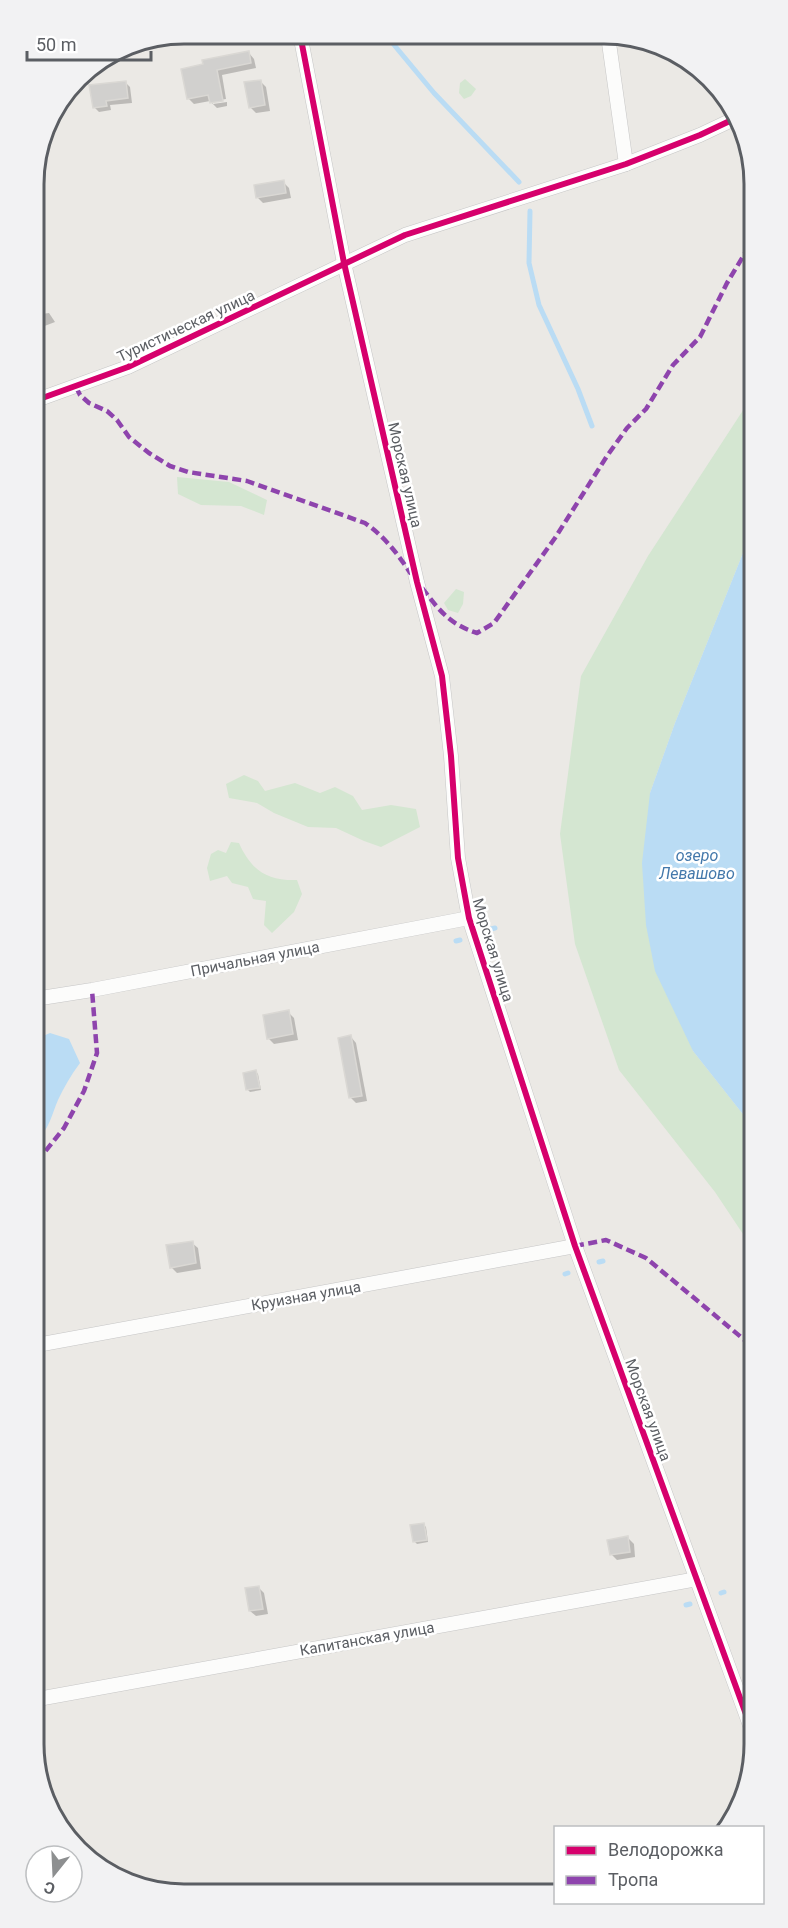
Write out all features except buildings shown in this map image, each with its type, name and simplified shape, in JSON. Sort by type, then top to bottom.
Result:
[{"type":"street","name":"Морская улица","points":[[302,44],[344,263],[414,570],[442,676],[451,756],[458,858],[469,918],[575,1246],[744,1709]]},
{"type":"street","points":[[609,44],[626,164]]},
{"type":"street","name":"Туристическая улица","points":[[44,397],[128,368],[405,235],[626,164],[730,121]]},
{"type":"street","name":"Причальная улица","points":[[44,998],[469,918]]},
{"type":"street","name":"Круизная улица","points":[[44,1344],[575,1246]]},
{"type":"street","name":"Капитанская улица","points":[[44,1698],[697,1579]]},
{"type":"green space","points":[[465,79],[476,89],[471,96],[464,99],[459,93],[460,83]]},
{"type":"green space","points":[[744,409],[744,550],[675,723],[650,793],[693,1051],[744,1116],[744,1236],[715,1192],[619,1070],[575,944],[560,834],[581,676],[648,556]]},
{"type":"green space","points":[[177,477],[229,482],[267,500],[264,515],[241,506],[201,505],[178,494]]},
{"type":"green space","points":[[456,589],[464,592],[463,604],[458,613],[448,610],[444,603]]},
{"type":"green space","points":[[244,775],[258,781],[265,791],[295,783],[320,793],[335,787],[353,796],[362,810],[391,805],[416,809],[420,827],[381,847],[336,828],[308,827],[274,813],[257,803],[229,798],[226,784]]},
{"type":"green space","points":[[231,842],[239,843],[249,860],[261,872],[286,880],[297,880],[302,894],[294,912],[272,933],[264,925],[266,901],[253,899],[248,887],[232,883],[227,876],[210,881],[207,868],[211,854],[218,850],[226,853]]},
{"type":"water","name":"озеро Левашово","points":[[744,550],[744,1116],[693,1051],[655,971],[646,925],[642,863],[650,793],[675,723]]},
{"type":"water","points":[[50,1033],[69,1039],[80,1063],[63,1090],[44,1131],[44,1036]]},
{"type":"waterway","points":[[393,44],[434,93],[519,182]]},
{"type":"waterway","points":[[530,211],[529,263],[539,305],[578,389],[592,426]]},
{"type":"waterway","points":[[491,929],[495,928]]},
{"type":"waterway","points":[[456,941],[460,940]]},
{"type":"waterway","points":[[599,1262],[603,1261]]},
{"type":"waterway","points":[[686,1605],[690,1604]]},
{"type":"marked path","points":[[422,588],[446,616],[467,629],[477,633],[494,623],[555,538],[627,428],[646,409],[673,365],[700,337],[744,255]]},
{"type":"marked path","points":[[76,387],[80,395],[89,403],[107,411],[117,420],[129,437],[170,466],[188,472],[247,481],[365,523],[390,546],[411,574]]},
{"type":"marked path","points":[[44,1153],[64,1128],[84,1091],[97,1053],[92,990]]},
{"type":"marked path","points":[[575,1246],[606,1240],[646,1258],[744,1340]]},
{"type":"cycle path","points":[[302,44],[344,263],[417,582],[442,676],[451,756],[458,858],[469,918],[575,1246],[744,1709]]},
{"type":"cycle path","points":[[44,397],[128,367],[405,235],[626,164],[730,121]]}]
